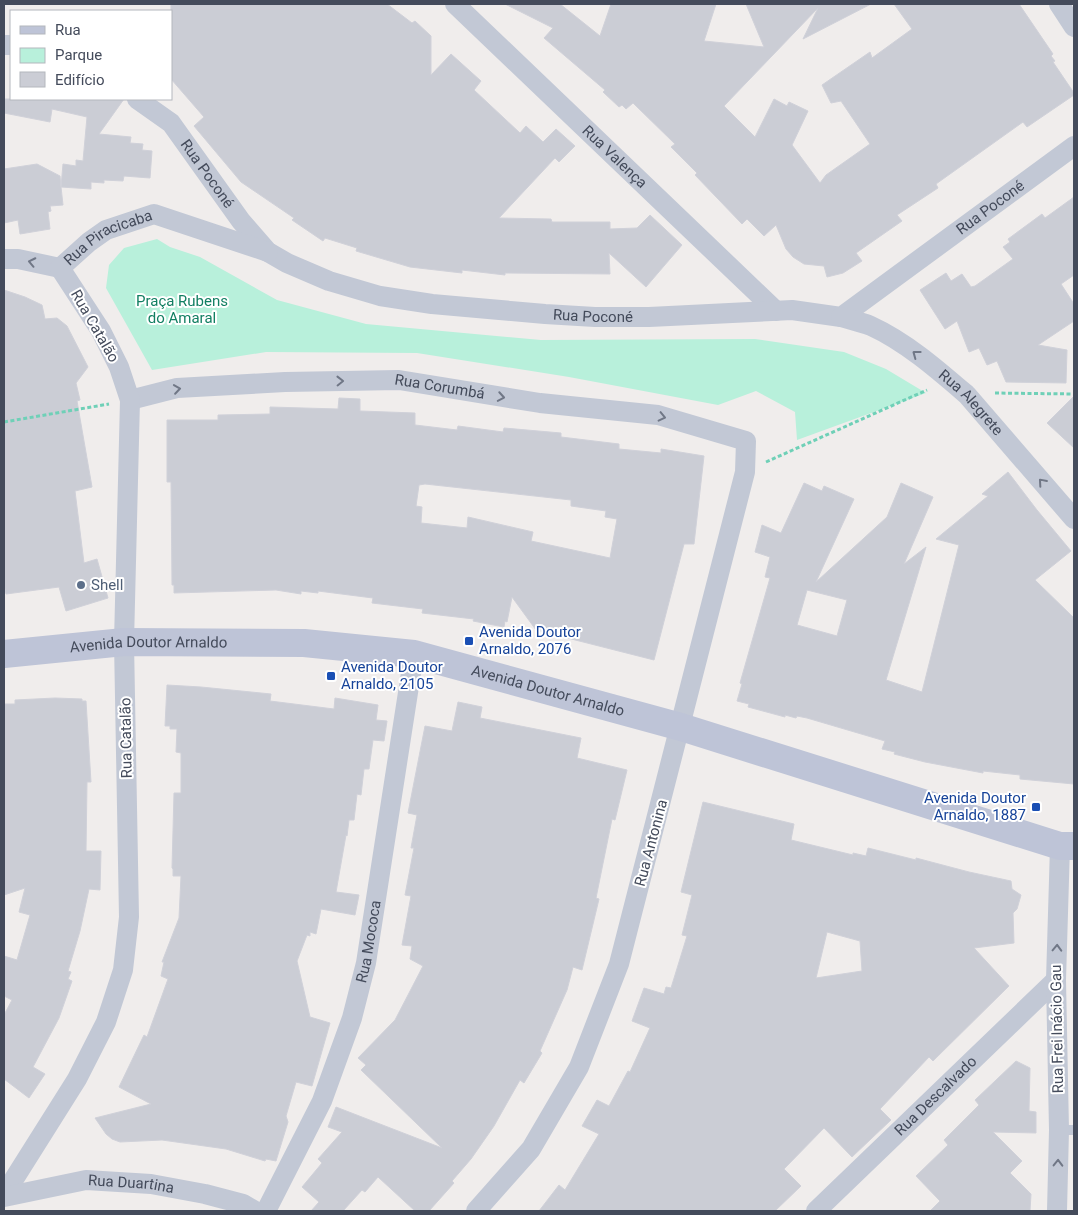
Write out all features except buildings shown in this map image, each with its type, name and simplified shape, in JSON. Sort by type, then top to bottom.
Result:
[{"type":"main road","name":"Avenida Doutor Arnaldo","points":[[4,654],[124,642],[304,643],[414,654],[681,727],[1067,846]]},
{"type":"street","name":"Rua Valença","points":[[455,4],[776,311]]},
{"type":"street","points":[[1059,4],[1074,27]]},
{"type":"street","name":"Rua Poconé","points":[[138,100],[171,123],[242,220],[268,252],[286,263],[329,281],[380,296],[432,304],[595,317],[692,316],[792,310],[841,317],[1074,146]]},
{"type":"street","name":"Rua Piracicaba","points":[[4,259],[18,259],[60,268],[89,242],[106,230],[154,214],[268,252]]},
{"type":"street","name":"Rua Catalão","points":[[4,1196],[78,1080],[106,1022],[122,970],[129,917],[124,642],[130,400],[119,367],[101,331],[60,268]]},
{"type":"street","name":"Rua Alegrete","points":[[841,317],[869,325],[886,334],[905,346],[949,380],[967,396],[1074,519]]},
{"type":"street","name":"Rua Corumbá","points":[[130,400],[177,388],[285,382],[399,380],[540,403],[658,415],[746,441]]},
{"type":"street","name":"Rua Antonina","points":[[476,1211],[531,1149],[579,1067],[619,964],[745,472],[746,441]]},
{"type":"street","name":"Rua Mococa","points":[[266,1211],[322,1101],[352,1018],[366,963],[414,654]]},
{"type":"street","name":"Rua Frei Inácio Gau","points":[[1057,1211],[1066,1130],[1056,980],[1067,846]]},
{"type":"street","name":"Rua Descalvado","points":[[816,1211],[1056,980]]},
{"type":"street","name":"Rua Duartina","points":[[4,1196],[86,1180],[150,1184],[205,1194],[245,1209]]},
{"type":"path","points":[[745,472],[949,380]]},
{"type":"path","points":[[967,396],[990,393],[1074,394]]},
{"type":"path","points":[[4,422],[130,400]]},
{"type":"green space","name":"Praça Rubens do Amaral","points":[[157,239],[170,247],[200,257],[277,300],[366,324],[541,340],[755,339],[844,352],[886,369],[926,393],[797,440],[795,412],[756,391],[718,405],[569,377],[417,353],[266,352],[152,370],[106,288],[109,265],[124,248]]},
{"type":"place","name":"Shell","points":[[81,585]]},
{"type":"place","name":"Avenida Doutor Arnaldo, 2076","points":[[469,641]]},
{"type":"place","name":"Avenida Doutor Arnaldo, 2105","points":[[331,676]]},
{"type":"place","name":"Avenida Doutor Arnaldo, 1887","points":[[1036,807]]}]
